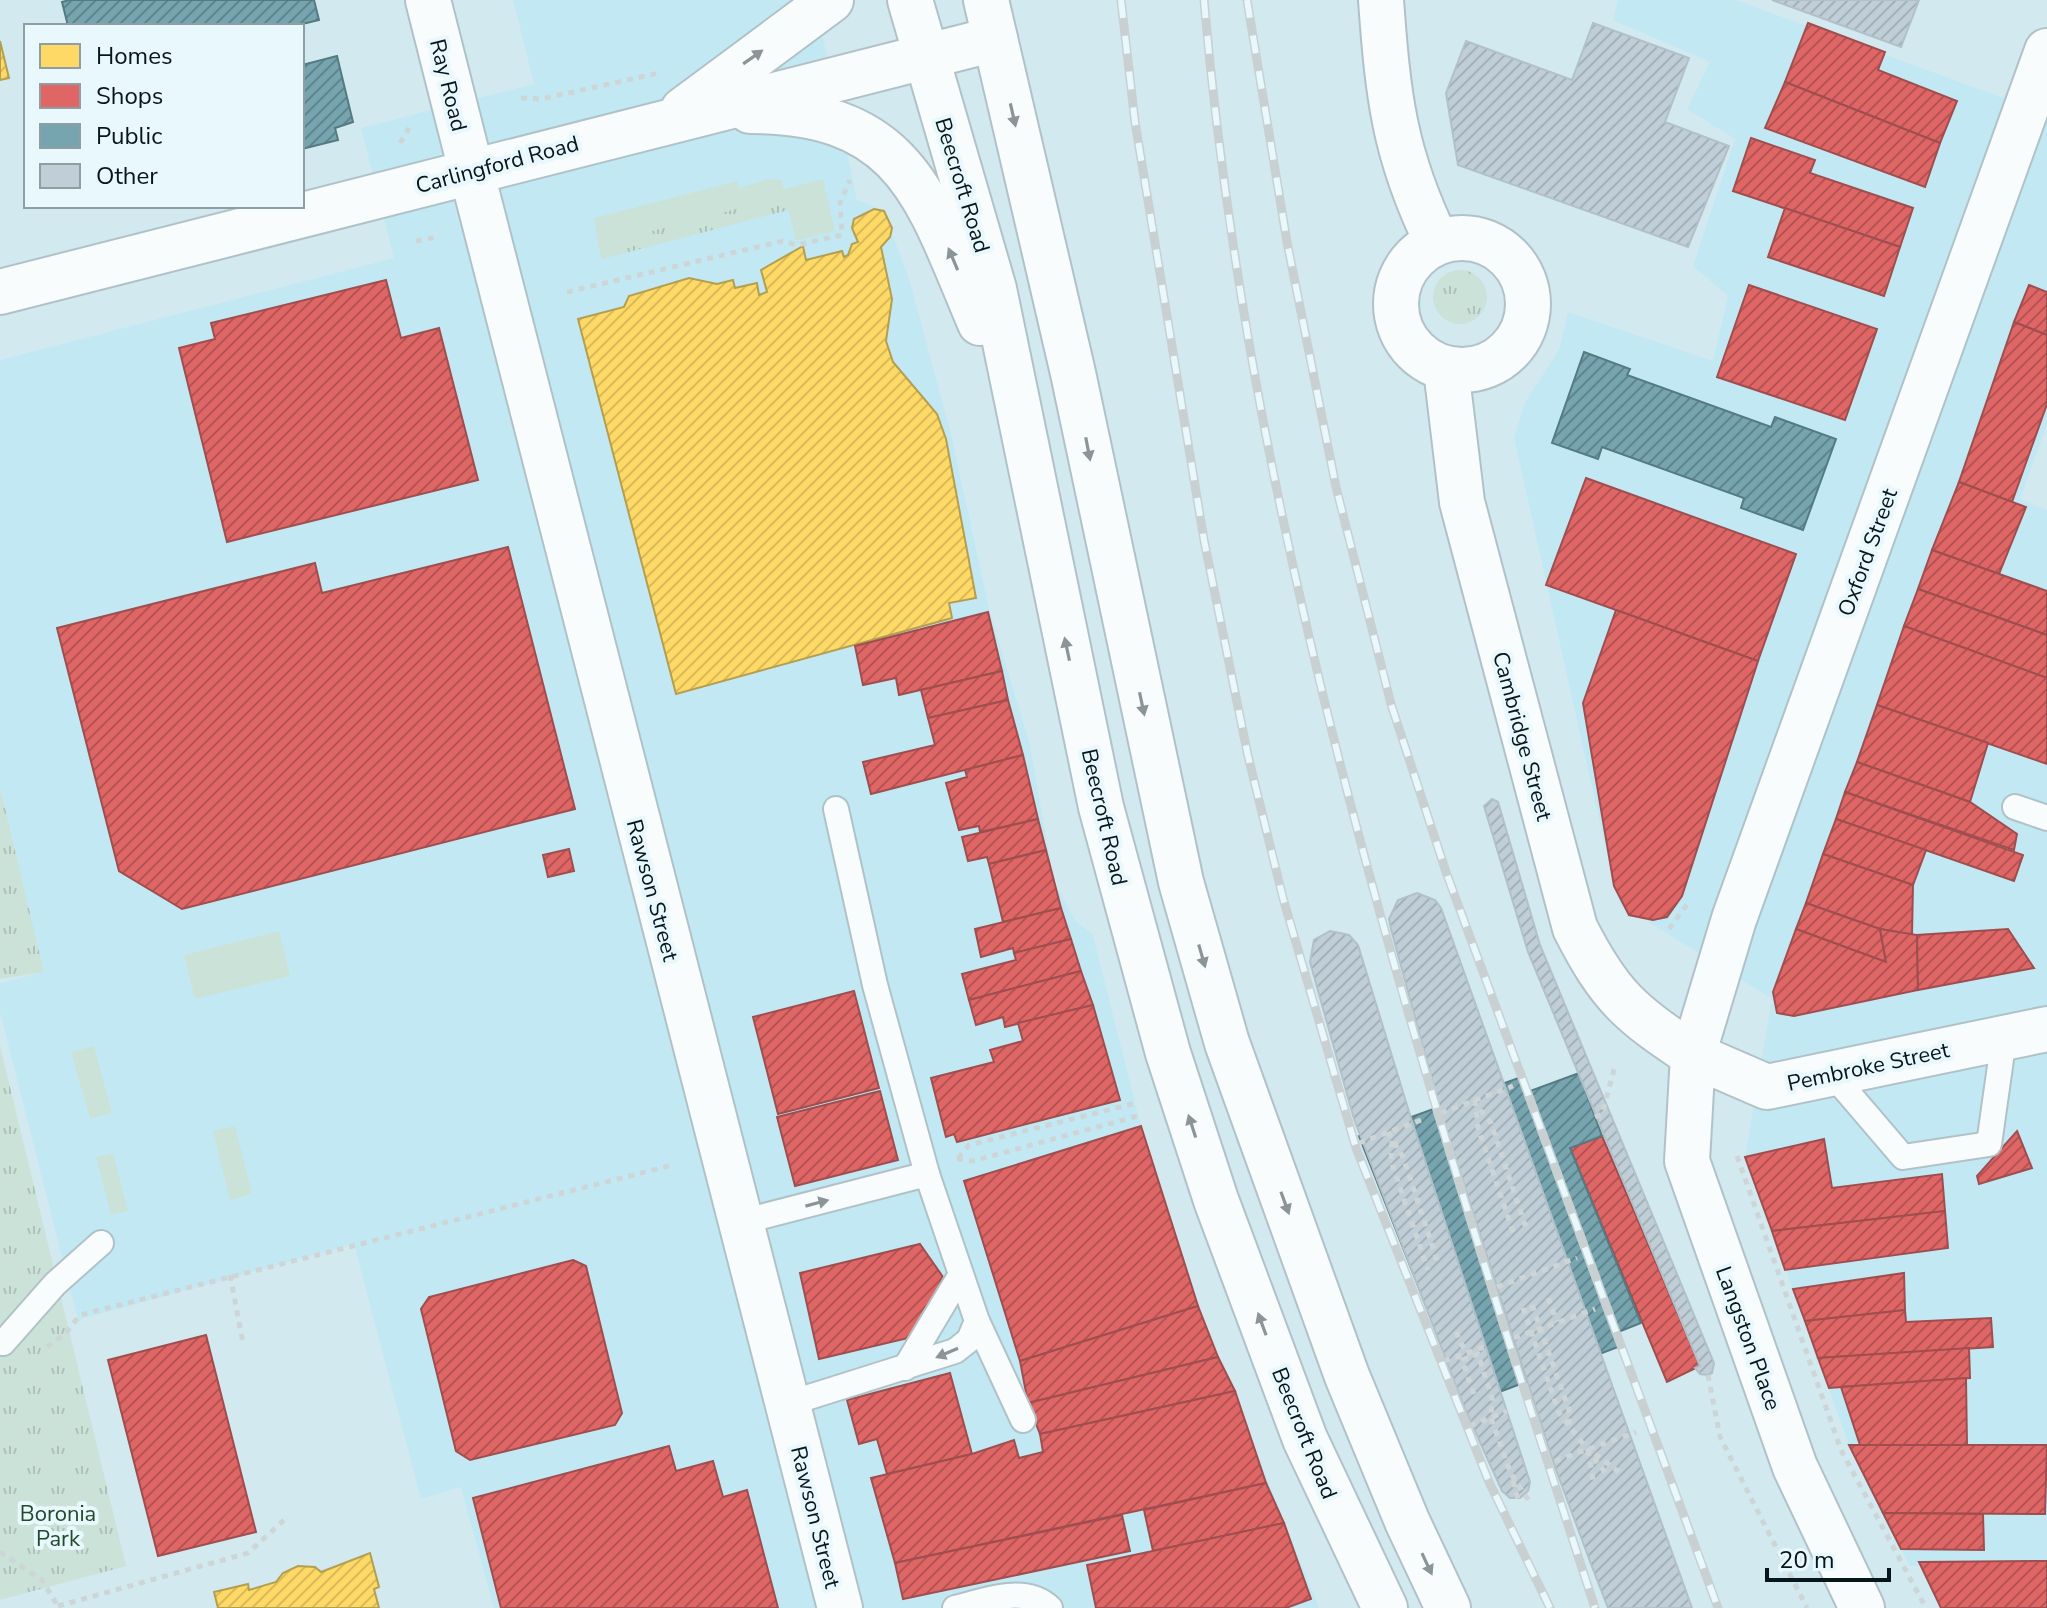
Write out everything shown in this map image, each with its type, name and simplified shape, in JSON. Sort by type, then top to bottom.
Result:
[{"type":"street","name":"Ray Road","points":[[428,0],[471,170]]},
{"type":"street","points":[[668,121],[831,0]]},
{"type":"street","name":"Beecroft Road","points":[[910,0],[994,289],[1101,807],[1168,1053],[1216,1200],[1305,1439],[1385,1608]]},
{"type":"street","points":[[1381,0],[1392,117],[1419,206],[1437,242]]},
{"type":"street","name":"Carlingford Road","points":[[0,292],[926,57],[990,20]]},
{"type":"street","points":[[990,20],[1073,373],[1185,897],[1227,1043],[1347,1376],[1407,1521],[1448,1608]]},
{"type":"street","name":"Oxford Street","points":[[1693,1055],[1734,919],[2047,51]]},
{"type":"street","points":[[668,121],[745,111],[787,113],[841,124],[887,149],[927,200],[1017,408]]},
{"type":"street","name":"Rawson Street","points":[[471,170],[628,794],[840,1608]]},
{"type":"street","points":[[1478,239],[1497,247],[1513,261],[1524,279],[1528,299],[1527,319],[1519,339],[1505,354],[1487,365],[1467,370],[1446,369],[1426,360],[1411,347],[1400,329],[1395,309],[1397,288],[1405,269],[1419,253],[1437,242],[1478,239]]},
{"type":"street","name":"Cambridge Street","points":[[1446,369],[1462,502],[1575,928],[1593,965],[1615,996],[1636,1017],[1693,1055]]},
{"type":"street","name":"Pembroke Street","points":[[1693,1055],[1767,1087],[2047,1029]]},
{"type":"street","name":"Langston Place","points":[[1693,1055],[1687,1161],[1795,1467],[1862,1608]]},
{"type":"lane","points":[[2015,807],[2047,818]]},
{"type":"lane","points":[[836,809],[875,985],[927,1174],[977,1321],[1023,1420]]},
{"type":"lane","points":[[1832,1074],[1903,1157],[1989,1144],[2004,1038]]},
{"type":"lane","points":[[741,1222],[927,1174]]},
{"type":"lane","points":[[3,1343],[55,1284],[101,1243]]},
{"type":"lane","points":[[905,1368],[960,1276]]},
{"type":"lane","points":[[787,1404],[955,1351],[969,1340],[977,1321]]},
{"type":"lane","points":[[955,1608],[1009,1596],[1027,1596],[1050,1608]]},
{"type":"path","points":[[521,98],[541,99],[668,70]]},
{"type":"path","points":[[400,143],[409,128]]},
{"type":"path","points":[[567,292],[783,241],[797,245],[842,235],[844,214],[840,203],[850,180]]},
{"type":"path","points":[[416,241],[438,237]]},
{"type":"path","points":[[1669,929],[1689,902]]},
{"type":"path","points":[[1598,1116],[1615,1066]]},
{"type":"path","points":[[1441,1113],[1513,1086]]},
{"type":"path","points":[[1475,1100],[1491,1123],[1527,1231]]},
{"type":"path","points":[[927,1174],[958,1159],[969,1145],[1136,1103]]},
{"type":"path","points":[[1479,1108],[1478,1128],[1514,1235]]},
{"type":"path","points":[[958,1159],[973,1161],[1141,1115]]},
{"type":"path","points":[[1359,1143],[1421,1120]]},
{"type":"path","points":[[1388,1132],[1403,1157],[1439,1266]]},
{"type":"path","points":[[1392,1141],[1391,1161],[1428,1270]]},
{"type":"path","points":[[1737,1156],[1841,1450],[1926,1608]]},
{"type":"path","points":[[65,1334],[80,1315],[673,1165]]},
{"type":"path","points":[[1497,1287],[1577,1258]]},
{"type":"path","points":[[230,1275],[243,1343]]},
{"type":"path","points":[[1548,1298],[1557,1322]]},
{"type":"path","points":[[1532,1305],[1569,1410],[1569,1428]]},
{"type":"path","points":[[1523,1308],[1559,1413],[1607,1475]]},
{"type":"path","points":[[1514,1338],[1595,1309]]},
{"type":"path","points":[[1456,1332],[1466,1353]]},
{"type":"path","points":[[1444,1361],[1487,1346]]},
{"type":"path","points":[[1474,1394],[1462,1360],[1478,1354],[1492,1398],[1491,1418],[1519,1503]]},
{"type":"path","points":[[1708,1375],[1720,1437],[1807,1608]]},
{"type":"path","points":[[1470,1426],[1507,1411]]},
{"type":"path","points":[[1555,1461],[1636,1432]]},
{"type":"path","points":[[1588,1449],[1619,1472]]},
{"type":"path","points":[[1588,1449],[1593,1480]]},
{"type":"path","points":[[1511,1474],[1529,1501]]},
{"type":"path","points":[[0,1552],[42,1580],[58,1607],[248,1553],[284,1520]]},
{"type":"shaded area","points":[[513,0],[815,0],[857,200],[884,211],[910,282],[951,434],[989,609],[1030,745],[1054,882],[1075,920],[1093,935],[1141,1126],[1198,1306],[1319,1608],[494,1608],[461,1487],[421,1499],[354,1244],[78,1320],[0,1012],[0,983],[44,972],[0,787],[0,360],[394,258],[361,128],[534,84]]},
{"type":"shaded area","points":[[1618,0],[1736,0],[2047,114],[2047,425],[2020,499],[2047,510],[2047,1565],[1910,1566],[1849,1445],[1745,1157],[1772,999],[1620,904],[1614,886],[1514,438],[1525,402],[1559,350],[1568,312],[1713,361],[1728,296],[1693,266],[1735,139],[1687,109],[1710,62],[1613,20]]},
{"type":"green space","points":[[768,179],[781,180],[784,189],[823,179],[835,231],[796,241],[785,196],[598,245],[594,218],[737,181],[740,188]]},
{"type":"green space","points":[[785,196],[789,210],[602,259],[598,245]]},
{"type":"green space","points":[[1460,270],[1479,278],[1487,297],[1479,316],[1460,324],[1441,316],[1433,297],[1441,278]]},
{"type":"green space","points":[[0,787],[44,972],[0,979]]},
{"type":"green space","points":[[279,931],[290,976],[195,999],[184,955]]},
{"type":"green space","name":"Boronia Park","points":[[0,1046],[126,1566],[0,1600]]},
{"type":"green space","points":[[94,1046],[112,1113],[90,1119],[71,1052]]},
{"type":"green space","points":[[235,1126],[252,1194],[230,1200],[213,1131]]},
{"type":"green space","points":[[113,1153],[128,1211],[111,1215],[96,1157]]},
{"type":"building: Homes","points":[[0,41],[9,78],[0,80]]},
{"type":"building: Homes","points":[[874,209],[884,211],[892,228],[890,237],[881,247],[892,299],[886,341],[893,362],[937,414],[946,439],[976,598],[949,603],[952,618],[676,694],[578,319],[624,307],[629,296],[689,278],[717,284],[733,280],[735,288],[757,283],[759,295],[767,292],[761,270],[803,246],[806,260],[842,251],[844,257],[848,255],[852,244],[858,242],[852,228],[854,219]]},
{"type":"building: Homes","points":[[370,1553],[379,1587],[374,1589],[379,1608],[218,1608],[214,1592],[248,1584],[249,1590],[276,1582],[283,1573],[298,1566],[315,1567],[321,1572]]},
{"type":"building: Shops","points":[[1808,23],[1885,52],[1878,70],[1957,101],[1940,143],[1785,82]]},
{"type":"building: Shops","points":[[1785,82],[1940,143],[1925,187],[1765,128]]},
{"type":"building: Shops","points":[[1751,138],[1815,160],[1810,173],[1913,208],[1900,247],[1733,191]]},
{"type":"building: Shops","points":[[1785,208],[1900,247],[1884,296],[1768,257]]},
{"type":"building: Shops","points":[[386,280],[401,338],[439,328],[478,480],[227,542],[179,348],[215,339],[211,323]]},
{"type":"building: Shops","points":[[1749,285],[1877,329],[1845,420],[1717,377]]},
{"type":"building: Shops","points":[[2029,285],[2047,292],[2047,335],[2014,322]]},
{"type":"building: Shops","points":[[2014,322],[2047,335],[2047,404],[2012,502],[1959,482]]},
{"type":"building: Shops","points":[[1586,478],[1796,554],[1758,661],[1546,585]]},
{"type":"building: Shops","points":[[1959,482],[2026,507],[1999,574],[1932,550]]},
{"type":"building: Shops","points":[[508,547],[575,809],[182,909],[119,871],[57,628],[315,563],[322,593]]},
{"type":"building: Shops","points":[[1932,550],[2047,591],[2047,635],[1918,589]]},
{"type":"building: Shops","points":[[1918,589],[2047,635],[2047,678],[1904,626]]},
{"type":"building: Shops","points":[[1616,610],[1758,661],[1682,896],[1667,917],[1653,920],[1629,915],[1614,886],[1583,703]]},
{"type":"building: Shops","points":[[988,612],[1002,671],[899,695],[896,678],[863,685],[855,646]]},
{"type":"building: Shops","points":[[1904,626],[2047,678],[2047,764],[1877,705]]},
{"type":"building: Shops","points":[[1002,671],[1008,700],[928,718],[921,690]]},
{"type":"building: Shops","points":[[1008,700],[1023,755],[871,794],[863,762],[935,745],[928,718]]},
{"type":"building: Shops","points":[[1877,705],[1988,743],[1970,802],[1857,762]]},
{"type":"building: Shops","points":[[1023,755],[1038,819],[980,832],[979,826],[959,830],[946,783],[967,777],[965,770]]},
{"type":"building: Shops","points":[[1857,762],[1970,802],[2017,834],[2014,850],[1845,792]]},
{"type":"building: Shops","points":[[1845,792],[2023,855],[2014,881],[1836,819]]},
{"type":"building: Shops","points":[[1038,819],[1046,850],[989,864],[987,857],[968,861],[962,837]]},
{"type":"building: Shops","points":[[1836,819],[1926,850],[1913,885],[1823,854]]},
{"type":"building: Shops","points":[[569,849],[574,871],[548,877],[543,855]]},
{"type":"building: Shops","points":[[1046,850],[1061,908],[1003,922],[989,864]]},
{"type":"building: Shops","points":[[1823,854],[1913,885],[1912,935],[1880,929],[1806,903]]},
{"type":"building: Shops","points":[[1806,903],[1880,929],[1886,962],[1796,929]]},
{"type":"building: Shops","points":[[1061,908],[1071,939],[1014,953],[1013,948],[981,957],[975,929]]},
{"type":"building: Shops","points":[[1796,929],[1886,962],[1880,929],[1917,935],[1918,990],[1794,1016],[1777,1013],[1773,992]]},
{"type":"building: Shops","points":[[2008,929],[2034,968],[1918,990],[1917,935]]},
{"type":"building: Shops","points":[[1071,939],[1081,971],[969,1000],[962,974],[1016,960],[1014,953]]},
{"type":"building: Shops","points":[[1081,971],[1093,1005],[1005,1027],[1003,1017],[976,1025],[969,1000]]},
{"type":"building: Shops","points":[[854,991],[879,1088],[778,1114],[753,1017]]},
{"type":"building: Shops","points":[[1093,1005],[1120,1100],[957,1142],[954,1134],[946,1137],[931,1078],[994,1062],[990,1050],[1023,1041],[1018,1023]]},
{"type":"building: Shops","points":[[880,1091],[898,1160],[795,1186],[777,1117]]},
{"type":"building: Shops","points":[[1141,1126],[1198,1306],[1020,1361],[964,1181]]},
{"type":"building: Shops","points":[[2017,1131],[2032,1168],[1979,1184],[1977,1176]]},
{"type":"building: Shops","points":[[1602,1136],[1700,1366],[1667,1382],[1570,1148]]},
{"type":"building: Shops","points":[[1824,1139],[1832,1188],[1942,1174],[1945,1211],[1772,1231],[1745,1157]]},
{"type":"building: Shops","points":[[1945,1211],[1948,1248],[1785,1270],[1772,1231]]},
{"type":"building: Shops","points":[[920,1244],[943,1277],[917,1336],[819,1359],[800,1273]]},
{"type":"building: Shops","points":[[573,1260],[586,1266],[622,1413],[615,1425],[470,1460],[456,1451],[421,1309],[429,1297]]},
{"type":"building: Shops","points":[[1904,1273],[1905,1310],[1805,1321],[1793,1289]]},
{"type":"building: Shops","points":[[1198,1306],[1218,1357],[1028,1403],[1020,1361]]},
{"type":"building: Shops","points":[[1905,1310],[1906,1322],[1991,1318],[1993,1347],[1818,1358],[1805,1321]]},
{"type":"building: Shops","points":[[206,1335],[256,1532],[158,1556],[108,1360]]},
{"type":"building: Shops","points":[[1969,1348],[1970,1378],[1829,1388],[1818,1358]]},
{"type":"building: Shops","points":[[1218,1357],[1235,1391],[1040,1434],[1028,1403]]},
{"type":"building: Shops","points":[[950,1373],[972,1454],[887,1474],[877,1439],[859,1444],[847,1400]]},
{"type":"building: Shops","points":[[1966,1378],[1967,1446],[1860,1445],[1841,1387]]},
{"type":"building: Shops","points":[[1235,1391],[1266,1483],[895,1563],[871,1478],[972,1454],[1014,1440],[1019,1458],[1043,1452],[1040,1434]]},
{"type":"building: Shops","points":[[1849,1445],[2047,1445],[2045,1514],[1883,1513]]},
{"type":"building: Shops","points":[[669,1446],[676,1471],[713,1461],[723,1497],[747,1490],[778,1608],[501,1608],[473,1498]]},
{"type":"building: Shops","points":[[1266,1483],[1284,1523],[1153,1551],[1144,1510]]},
{"type":"building: Shops","points":[[1883,1513],[1983,1514],[1984,1550],[1901,1549]]},
{"type":"building: Shops","points":[[1122,1515],[1130,1551],[903,1599],[895,1563]]},
{"type":"building: Shops","points":[[1284,1523],[1311,1599],[1286,1608],[1096,1608],[1087,1565]]},
{"type":"building: Shops","points":[[2047,1561],[2047,1608],[1941,1608],[1919,1562]]},
{"type":"building: Public","points":[[314,0],[319,20],[302,24],[68,24],[62,2]]},
{"type":"building: Public","points":[[337,56],[353,122],[335,128],[338,140],[304,148],[304,64]]},
{"type":"building: Public","points":[[1584,352],[1630,369],[1627,375],[1771,427],[1775,417],[1836,439],[1803,530],[1741,508],[1744,498],[1602,447],[1598,459],[1552,443]]},
{"type":"building: Public","points":[[1579,1073],[1602,1136],[1570,1148],[1641,1323],[1613,1334],[1618,1347],[1465,1405],[1359,1136],[1521,1077],[1525,1093]]},
{"type":"building: Other","points":[[1772,0],[1919,0],[1901,47]]},
{"type":"building: Other","points":[[1593,23],[1689,58],[1665,122],[1729,146],[1688,247],[1458,165],[1446,93],[1466,41],[1572,80]]},
{"type":"building: Other","points":[[1492,799],[1498,802],[1540,945],[1714,1363],[1712,1373],[1708,1375],[1700,1374],[1695,1368],[1700,1366],[1528,952],[1484,806]]},
{"type":"building: Other","points":[[1417,893],[1435,900],[1441,908],[1692,1608],[1608,1608],[1591,1564],[1555,1467],[1441,1113],[1391,929],[1389,919],[1398,900]]},
{"type":"building: Other","points":[[1330,931],[1349,935],[1358,945],[1530,1482],[1528,1491],[1520,1498],[1510,1498],[1502,1491],[1465,1409],[1354,1119],[1310,962],[1314,940]]},
{"type":"railway","points":[[1121,0],[1135,122],[1204,540],[1248,756],[1283,898],[1356,1148],[1489,1482],[1550,1608]]},
{"type":"railway","points":[[1204,0],[1228,206],[1261,411],[1304,614],[1353,815],[1409,1015],[1595,1608]]},
{"type":"railway","points":[[1247,0],[1287,242],[1336,487],[1391,704],[1446,872],[1718,1608]]}]
